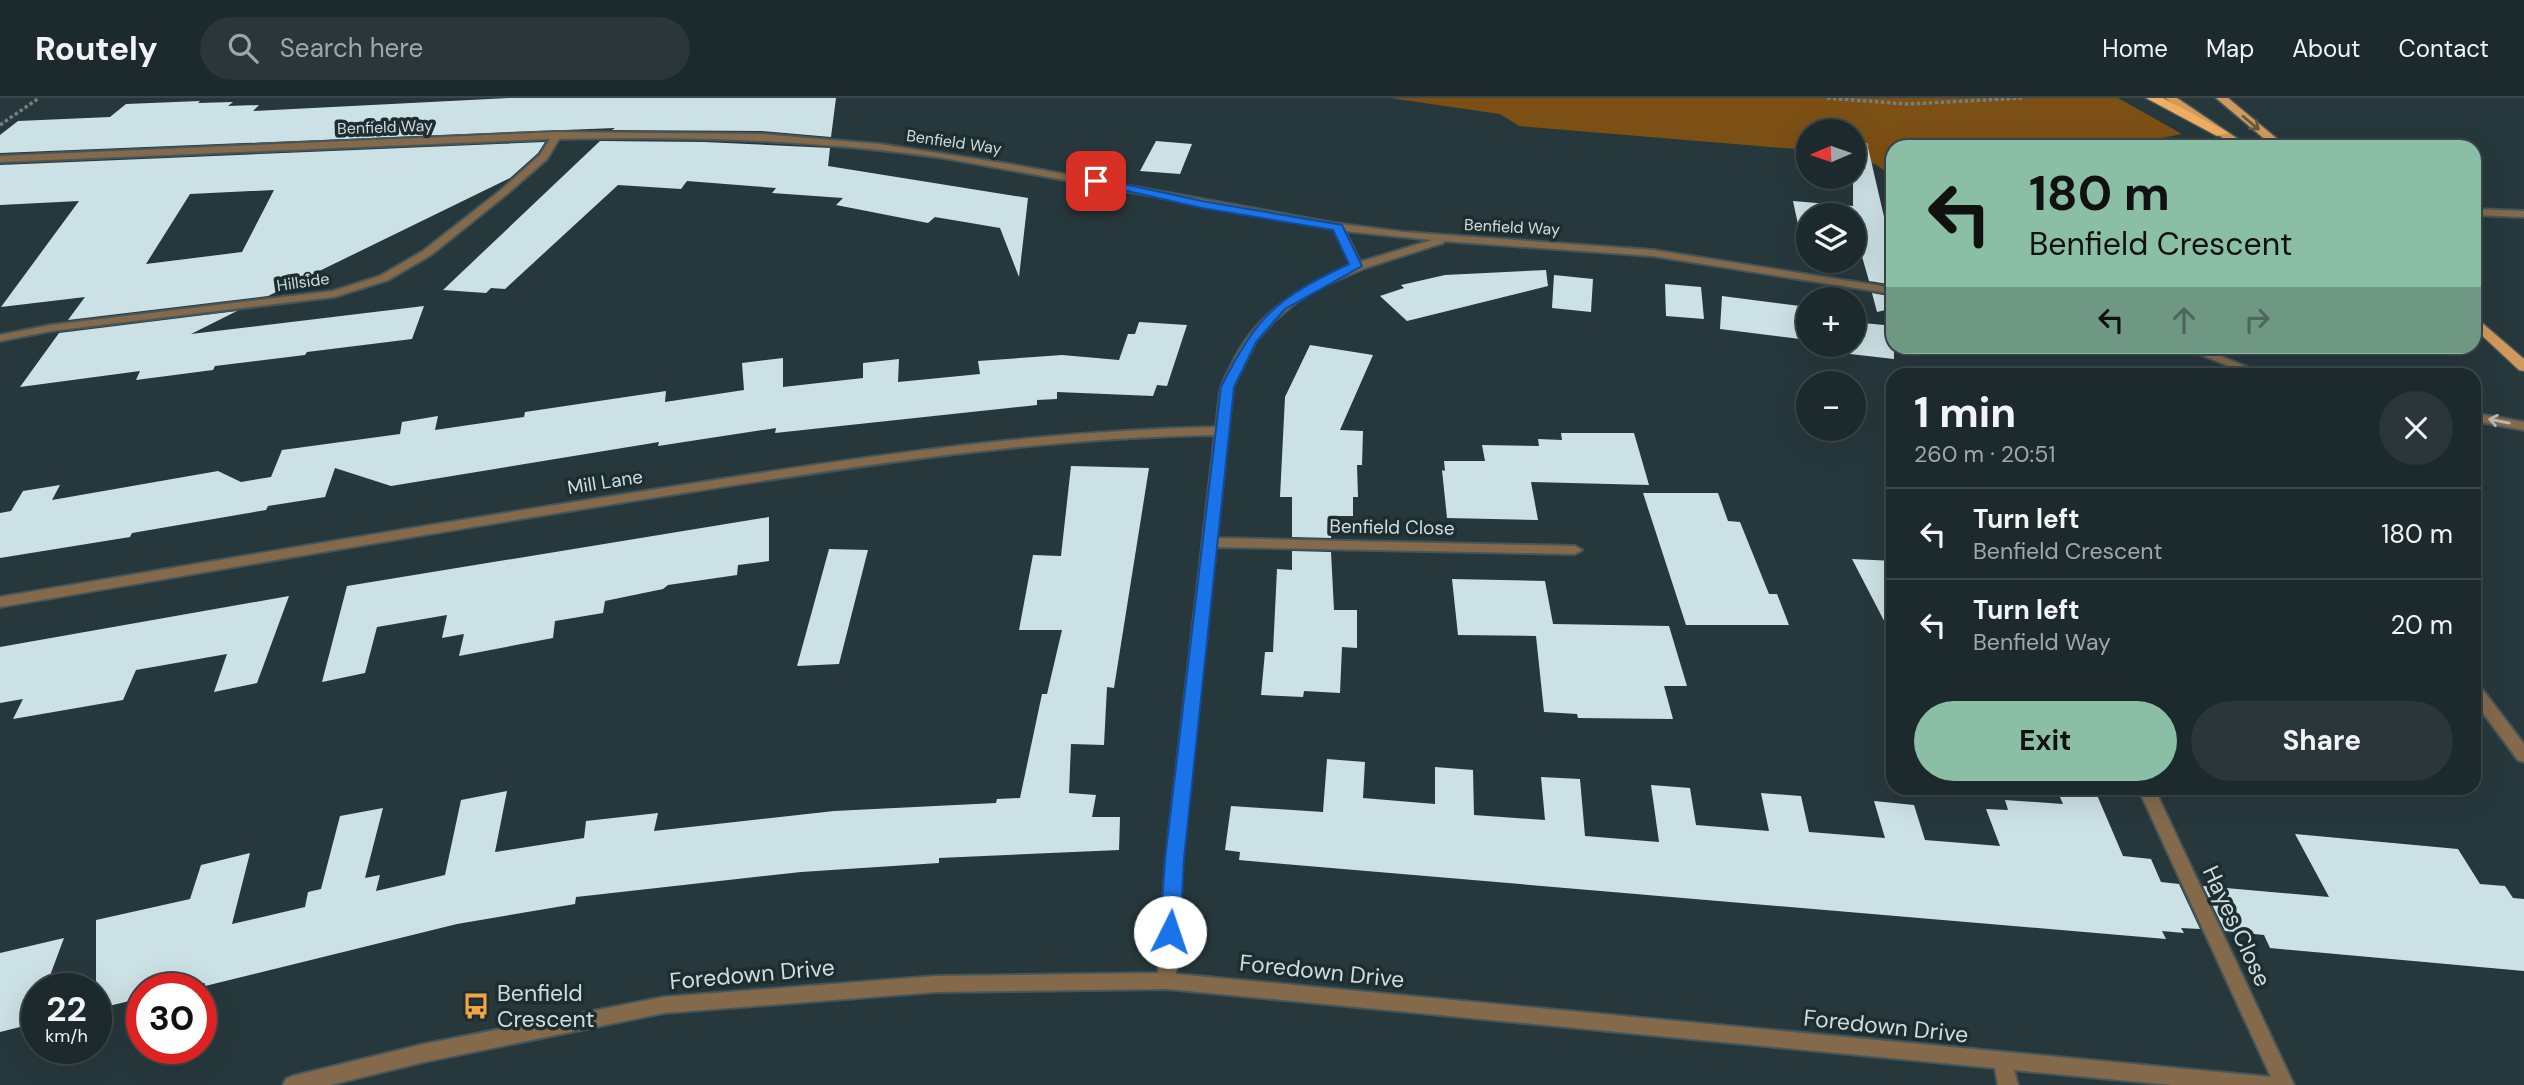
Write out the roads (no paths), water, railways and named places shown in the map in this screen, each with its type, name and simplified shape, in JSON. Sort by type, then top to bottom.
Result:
[{"type":"highway","points":[[2153,98],[2222,133]]},
{"type":"main road","points":[[2170,98],[2233,140]]},
{"type":"main road","points":[[2221,98],[2272,140]]},
{"type":"main road","points":[[2481,327],[2524,367]]},
{"type":"street","name":"Benfield Way","points":[[0,159],[557,135],[731,135],[923,152],[1069,175],[1202,204],[1338,227],[1447,239],[1620,248],[1756,266],[1886,290]]},
{"type":"street","name":"Hillside","points":[[0,338],[51,328],[334,294],[384,278],[427,253],[504,192],[544,157],[557,135]]},
{"type":"street","points":[[2481,212],[2524,214]]},
{"type":"street","points":[[1338,227],[1356,266]]},
{"type":"street","points":[[1167,981],[1174,859],[1220,430],[1227,387],[1251,341],[1281,307],[1321,282],[1356,266],[1447,239]]},
{"type":"street","points":[[2205,354],[2242,368]]},
{"type":"street","points":[[2481,417],[2524,426]]},
{"type":"street","name":"Mill Lane","points":[[0,602],[555,509],[903,456],[1088,437],[1220,430]]},
{"type":"street","name":"Benfield Close","points":[[1208,542],[1575,551]]},
{"type":"street","points":[[2481,698],[2524,756]]},
{"type":"street","name":"Hayes Close","points":[[2150,795],[2284,1085]]},
{"type":"street","name":"Foredown Drive","points":[[293,1085],[424,1053],[664,1006],[936,984],[1167,981],[2267,1085]]},
{"type":"street","points":[[2003,1062],[2008,1085]]},
{"type":"place","name":"Benfield Crescent","points":[[476,1006]]}]
